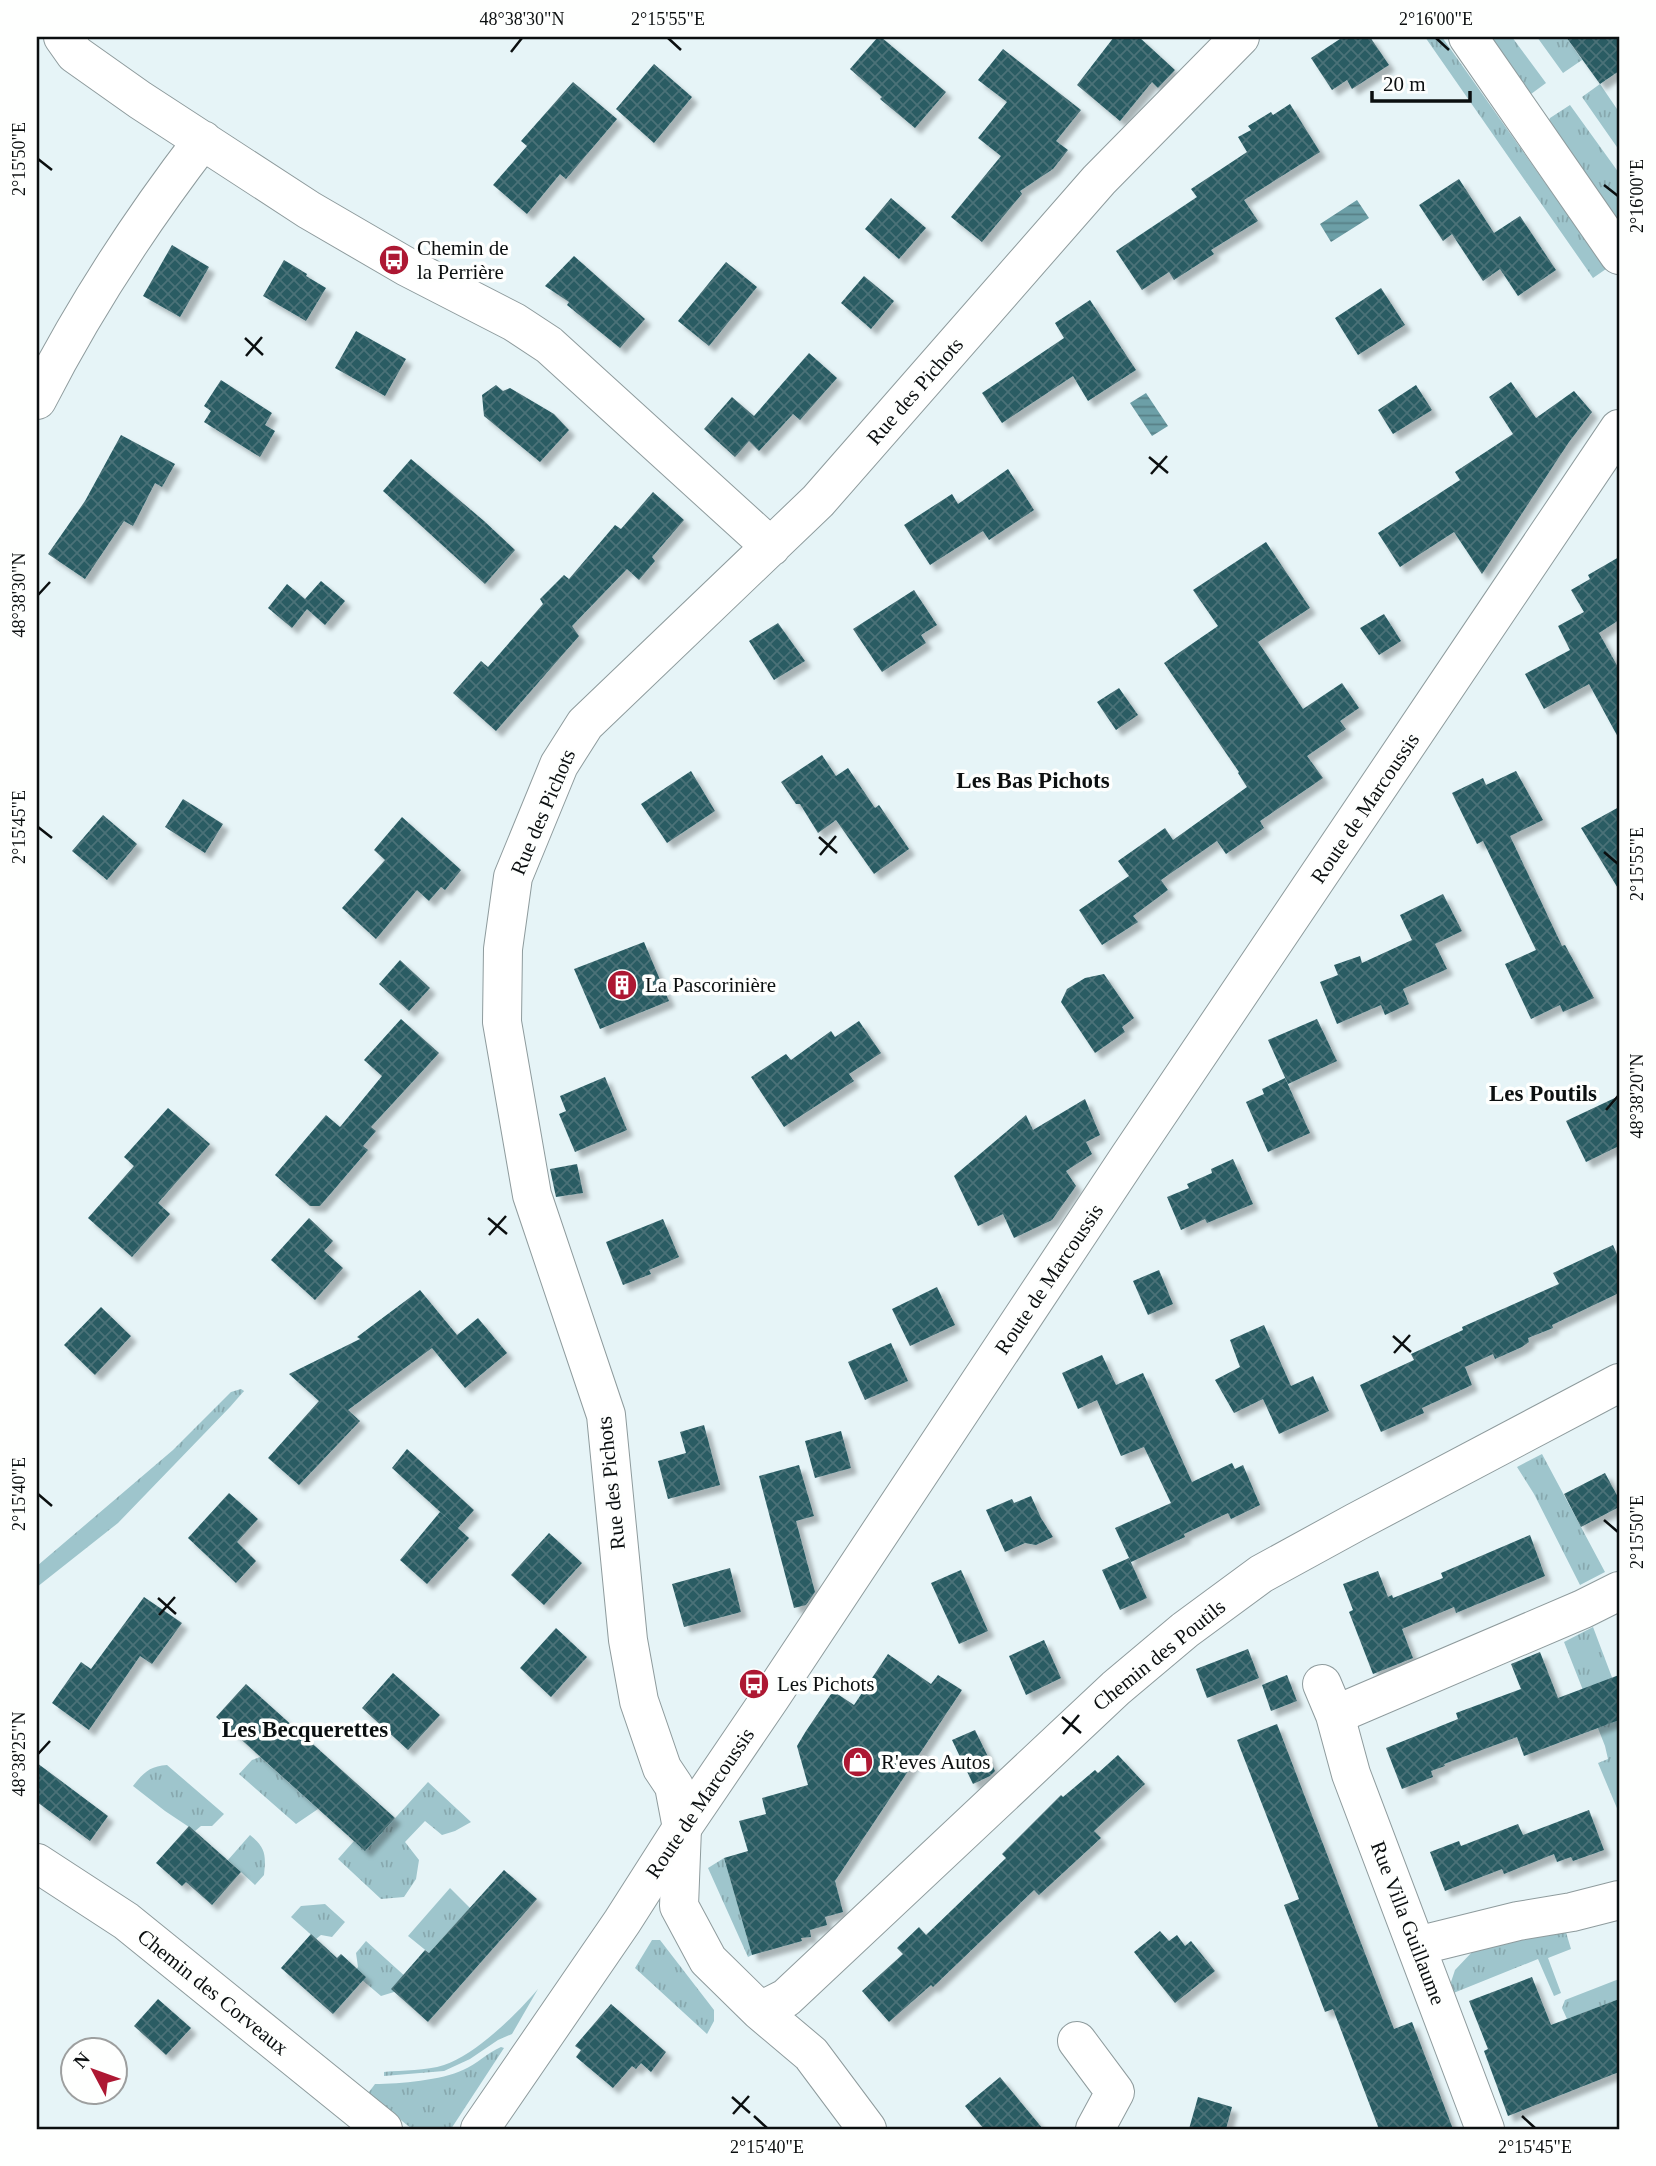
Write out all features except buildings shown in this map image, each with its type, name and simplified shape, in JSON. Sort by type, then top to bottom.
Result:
[{"type":"street","points":[[63,37],[75,54],[140,100],[319,216],[407,267],[514,322],[549,345],[771,547]]},
{"type":"street","name":"Rue des Pichots","points":[[867,2129],[811,2054],[760,2011],[708,1960],[679,1906],[682,1828],[674,1786],[662,1768],[639,1701],[628,1640],[606,1415],[532,1195],[502,1022],[503,949],[513,877],[559,765],[585,724],[818,501],[1099,180],[1240,37]]},
{"type":"street","points":[[1468,37],[1619,255]]},
{"type":"street","points":[[37,400],[118,258],[203,140]]},
{"type":"street","name":"Route de Marcoussis","points":[[480,2129],[622,1922],[1137,1146],[1619,429]]},
{"type":"street","name":"Chemin des Poutils","points":[[760,2011],[786,1998],[1116,1688],[1196,1622],[1261,1574],[1619,1384]]},
{"type":"street","name":"Rue Villa Guillaume","points":[[1485,2129],[1351,1774],[1329,1700],[1583,1609],[1619,1591]]},
{"type":"street","name":"Chemin des Corveaux","points":[[37,1863],[126,1921],[383,2129]]},
{"type":"street","points":[[1417,1946],[1619,1900]]},
{"type":"street","points":[[1077,2041],[1115,2092],[1095,2129]]},
{"type":"green space","points":[[1425,37],[1442,37],[1606,269],[1593,278]]},
{"type":"green space","points":[[1484,37],[1512,37],[1546,83],[1531,94],[1525,93]]},
{"type":"green space","points":[[1537,37],[1566,37],[1582,60],[1563,73]]},
{"type":"green space","points":[[1600,84],[1619,112],[1619,150],[1582,97]]},
{"type":"green space","points":[[1570,105],[1619,173],[1619,223],[1548,123],[1550,118]]},
{"type":"green space","points":[[241,1389],[244,1391],[230,1407],[118,1523],[37,1587],[37,1566],[173,1450],[231,1392]]},
{"type":"green space","points":[[1542,1454],[1605,1572],[1580,1585],[1534,1494],[1517,1467]]},
{"type":"green space","points":[[1593,1627],[1619,1696],[1619,1813],[1598,1763],[1608,1759],[1605,1746],[1564,1642]]},
{"type":"green space","points":[[260,1757],[318,1809],[296,1824],[239,1774],[252,1760]]},
{"type":"green space","points":[[167,1765],[224,1814],[212,1826],[201,1826],[195,1831],[133,1786],[147,1771]]},
{"type":"green space","points":[[428,1782],[471,1822],[442,1835],[425,1821],[405,1842],[419,1860],[416,1879],[404,1897],[381,1899],[338,1859],[354,1841],[366,1850]]},
{"type":"green space","points":[[250,1835],[262,1848],[265,1857],[264,1875],[255,1885],[228,1860]]},
{"type":"green space","points":[[724,1858],[752,1955],[748,1957],[708,1868]]},
{"type":"green space","points":[[450,1888],[470,1908],[429,1953],[408,1936]]},
{"type":"green space","points":[[325,1904],[345,1922],[332,1937],[321,1935],[316,1939],[291,1917],[301,1906]]},
{"type":"green space","points":[[1565,1929],[1571,1949],[1548,1958],[1561,1993],[1554,1996],[1538,1959],[1451,1994],[1449,1988],[1455,1970],[1473,1951]]},
{"type":"green space","points":[[652,1940],[660,1940],[714,2010],[714,2021],[707,2034],[635,1968]]},
{"type":"green space","points":[[366,1941],[407,1978],[394,1992],[381,1996],[354,1973],[358,1967],[356,1953]]},
{"type":"green space","points":[[1619,1979],[1619,1999],[1567,2019],[1562,2008],[1565,2000]]},
{"type":"green space","points":[[538,1989],[512,2034],[470,2059],[444,2071],[384,2076],[384,2072],[430,2068],[456,2060],[495,2033]]},
{"type":"green space","points":[[501,2047],[504,2048],[451,2129],[412,2129],[369,2092],[375,2084],[420,2081],[454,2073],[468,2068]]},
{"type":"shaded area","points":[[1357,200],[1369,218],[1331,242],[1320,224]]},
{"type":"shaded area","points":[[1146,393],[1168,426],[1152,436],[1130,403]]},
{"type":"place","name":"Chemin de la Perrière","points":[[394,260]]},
{"type":"place","name":"La Pascorinière","points":[[622,985]]},
{"type":"place","name":"Les Pichots","points":[[754,1684]]},
{"type":"place","name":"R'eves Autos","points":[[858,1762]]},
{"type":"district","name":"Les Bas Pichots","points":[[1033,780]]},
{"type":"district","name":"Les Poutils","points":[[1543,1093]]},
{"type":"district","name":"Les Becquerettes","points":[[305,1729]]}]
